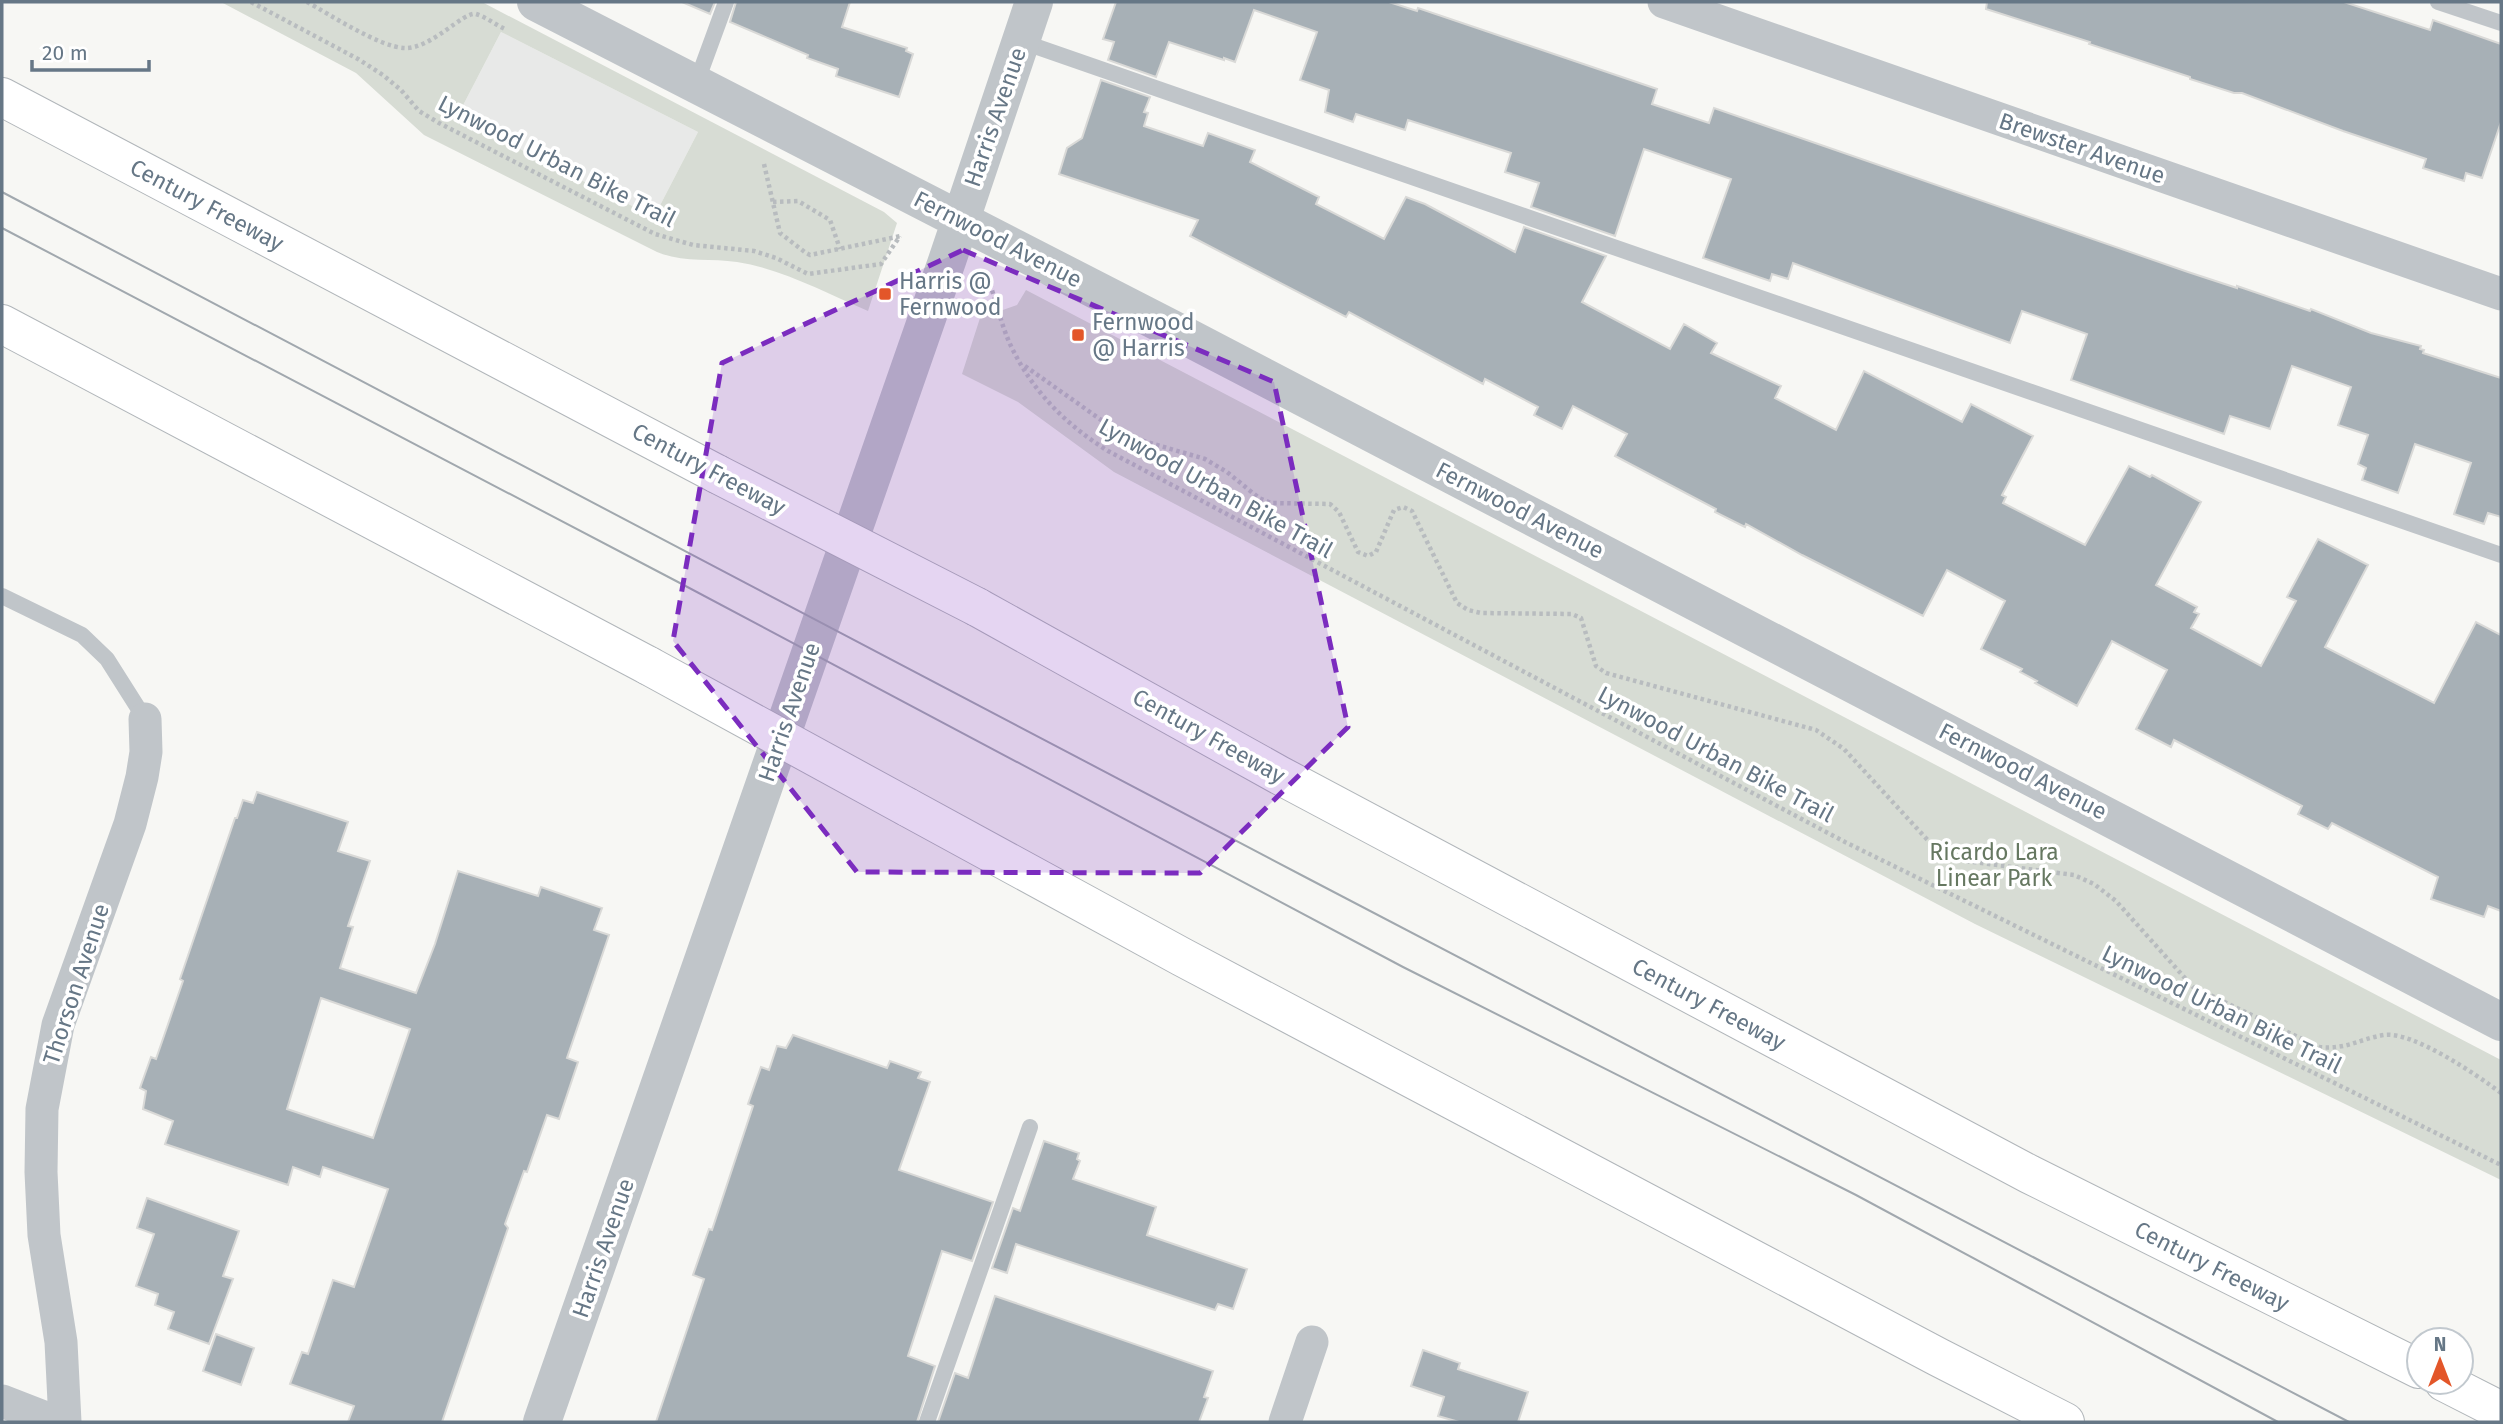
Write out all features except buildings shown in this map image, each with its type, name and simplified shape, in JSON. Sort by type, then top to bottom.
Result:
[{"type":"highway","name":"Century Freeway","points":[[2,97],[717,474],[977,607],[1279,775],[2005,1161],[2405,1363]]},
{"type":"highway","points":[[2,324],[649,666],[1194,963],[2065,1422]]},
{"type":"highway","points":[[2472,1396],[2501,1411]]},
{"type":"street","name":"Fernwood Avenue","points":[[536,2],[961,219],[2501,1022]]},
{"type":"street","name":"Harris Avenue","points":[[542,1422],[1034,2]]},
{"type":"street","name":"Brewster Avenue","points":[[1664,2],[2501,294]]},
{"type":"street","name":"Thorson Avenue","points":[[65,1422],[61,1342],[44,1235],[42,1109],[58,1025],[130,824],[146,752],[145,719]]},
{"type":"street","points":[[1285,1422],[1312,1342]]},
{"type":"street","points":[[2,1401],[56,1422]]},
{"type":"lane","points":[[696,84],[726,2]]},
{"type":"lane","points":[[2438,2],[2501,23]]},
{"type":"lane","points":[[1020,41],[2501,555]]},
{"type":"lane","points":[[2,596],[82,635],[107,659],[145,719]]},
{"type":"lane","points":[[927,1422],[1030,1127]]},
{"type":"path","name":"Lynwood Urban Bike Trail","points":[[251,2],[383,75],[401,90],[419,111],[439,124],[654,234],[693,245],[754,251],[776,258],[808,274],[881,264],[901,236],[840,249]]},
{"type":"path","points":[[307,2],[382,42],[403,48],[427,43],[470,14],[512,33]]},
{"type":"path","points":[[760,159],[764,165],[781,235],[810,254],[840,249],[830,220],[796,200],[773,202]]},
{"type":"path","name":"Lynwood Urban Bike Trail","points":[[991,287],[1010,343],[1050,405],[1074,429],[1108,451],[1857,849],[2500,1162]]},
{"type":"path","points":[[1021,363],[1066,397],[1130,437],[1205,458],[1259,498],[1271,503],[1330,504],[1339,512],[1358,552],[1368,556],[1376,552],[1394,510],[1404,508],[1412,511],[1457,603],[1468,610],[1481,613],[1572,614],[1581,618],[1596,667],[1606,673],[1623,680],[1807,727],[1830,738],[1844,749],[1934,847],[1948,856],[1966,861],[2074,875],[2094,884],[2116,901],[2193,987],[2319,1047],[2335,1049],[2385,1035],[2411,1039],[2477,1075],[2501,1093]]},
{"type":"highlighted area","points":[[963,250],[1274,382],[1348,727],[1200,873],[857,872],[673,641],[722,363]]},
{"type":"shaded area","points":[[501,32],[698,132],[654,217],[457,117]]},
{"type":"green space","points":[[221,2],[482,2],[884,212],[897,223],[868,311],[804,282],[754,265],[677,258],[657,252],[424,135],[356,73]],"holes":[[[501,32],[698,132],[654,217],[457,117]]]},
{"type":"green space","name":"Ricardo Lara Linear Park","points":[[1026,290],[2501,1060],[2501,1180],[1975,924],[1114,472],[1018,402],[962,374],[980,318],[1017,305]]},
{"type":"tram line","points":[[2,192],[2349,1422]]},
{"type":"tram line","points":[[2,228],[678,582],[1403,967],[1856,1195],[2278,1422]]},
{"type":"place","name":"Harris @ Fernwood","points":[[885,294]]},
{"type":"place","name":"Fernwood @ Harris","points":[[1078,335]]}]
